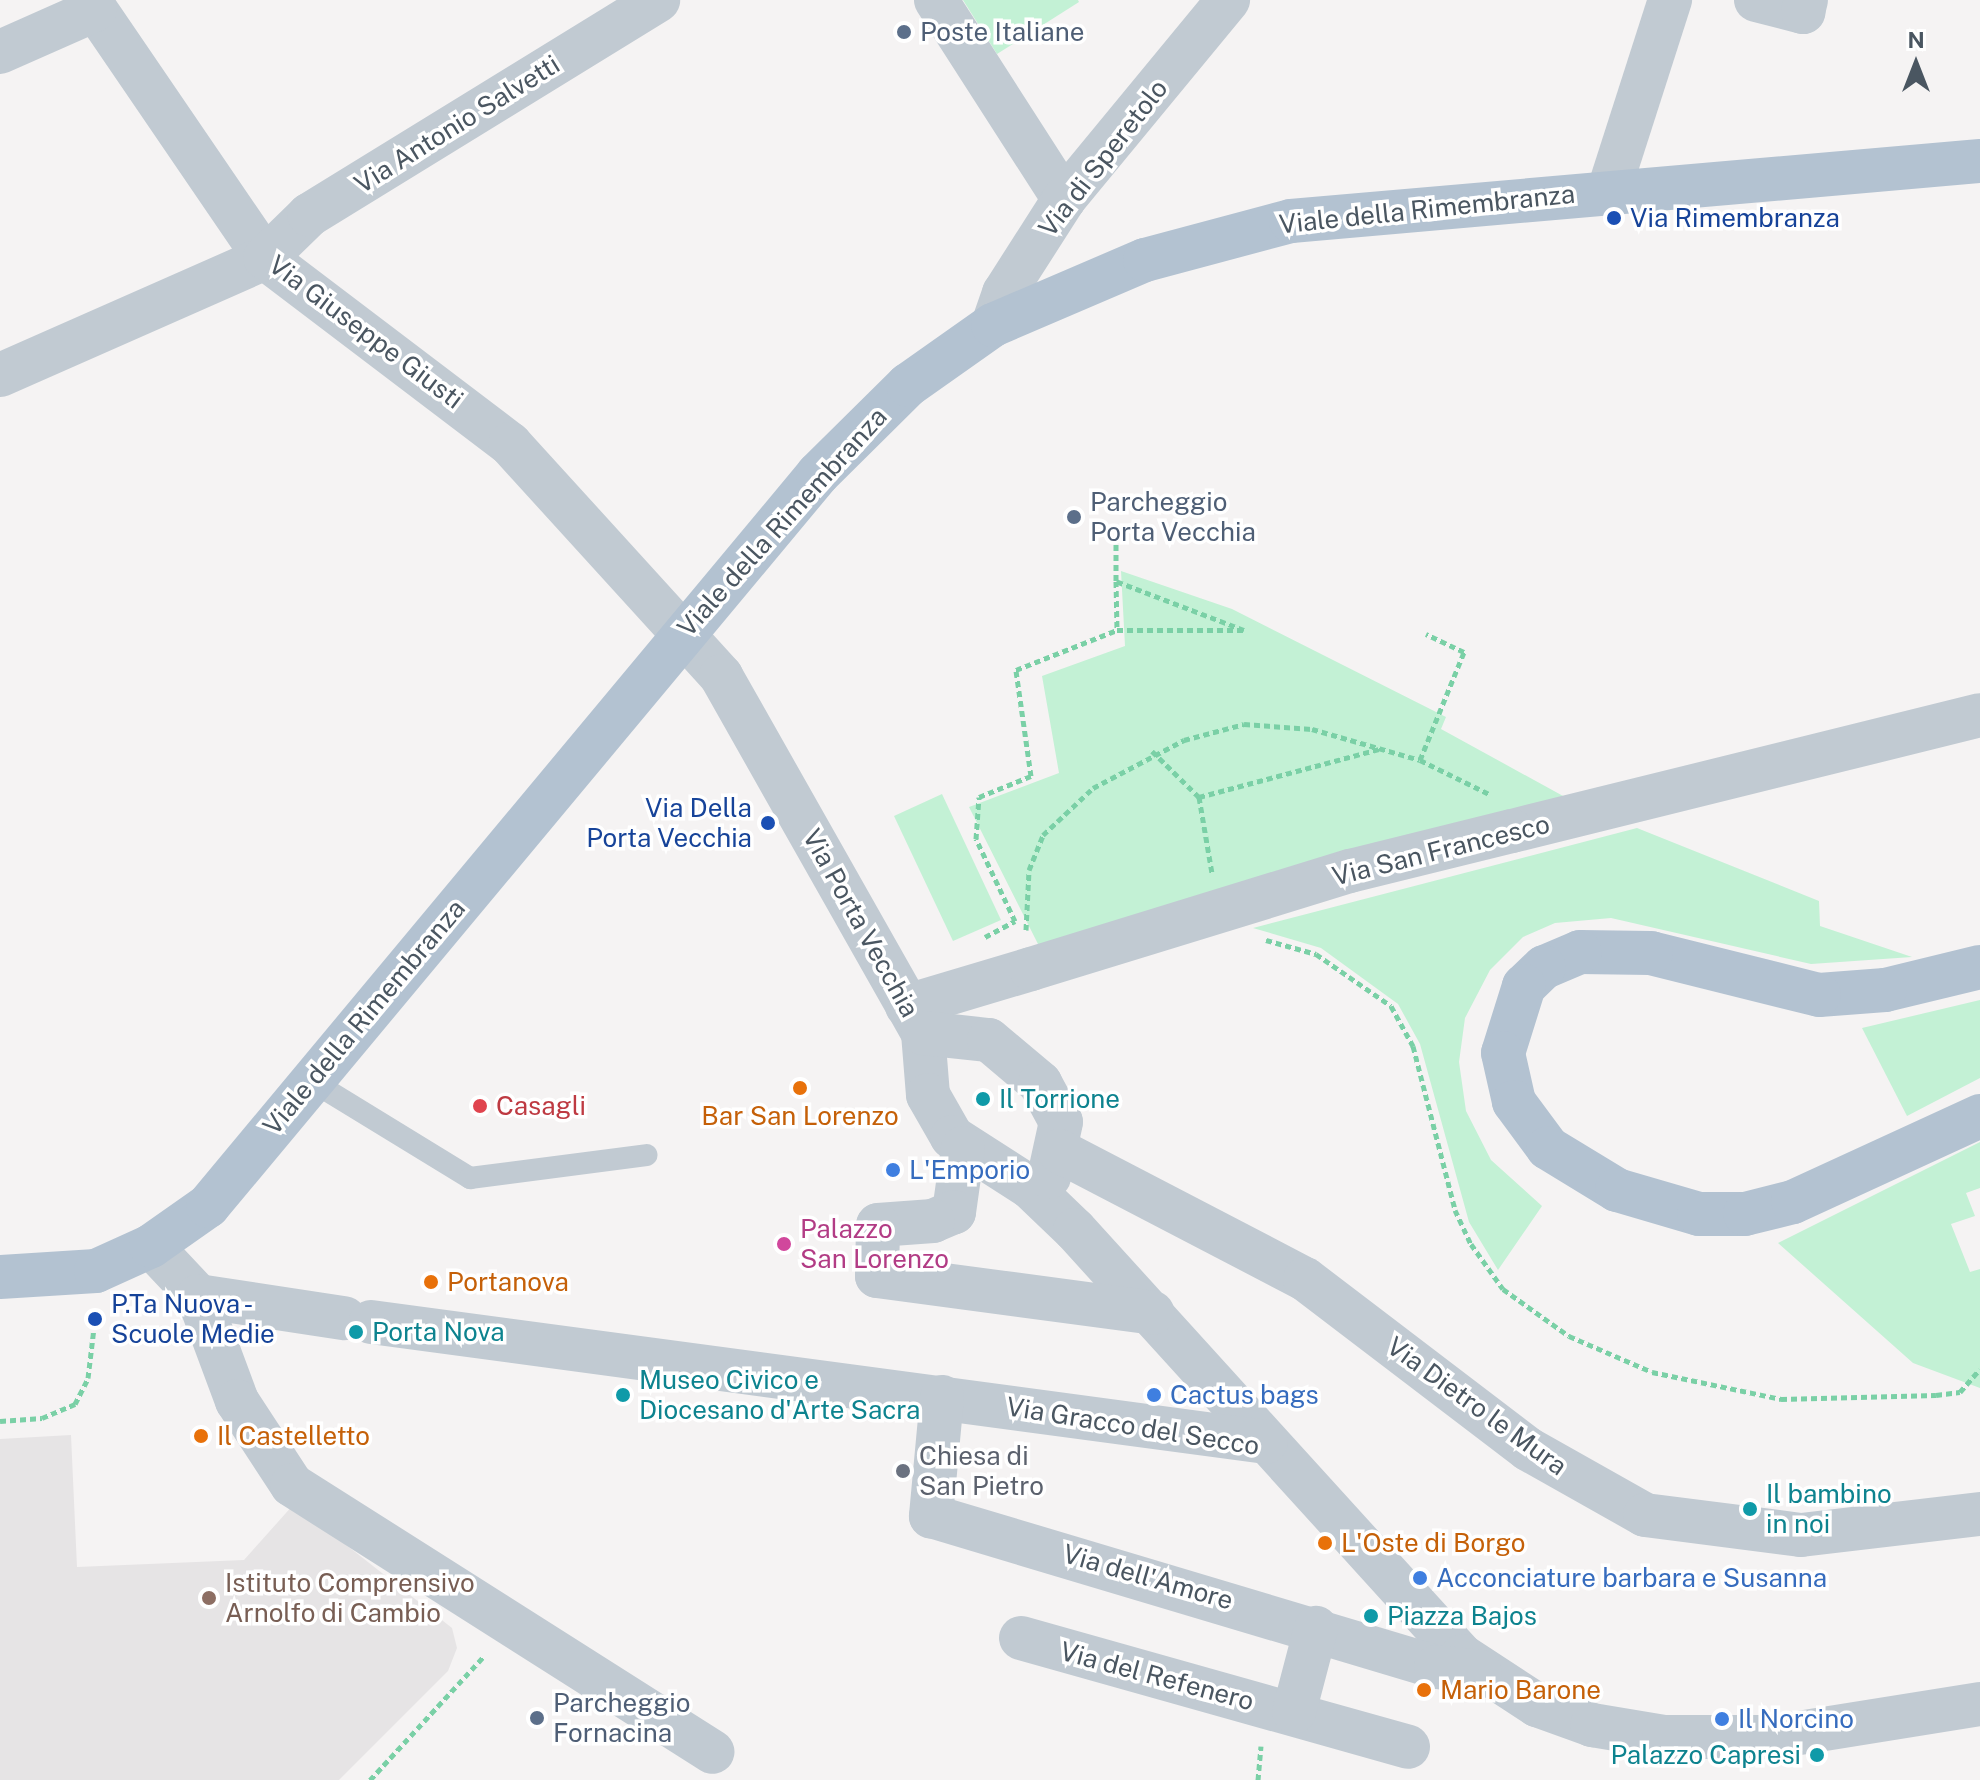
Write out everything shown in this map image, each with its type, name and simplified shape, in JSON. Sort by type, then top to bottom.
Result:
[{"type":"main road","name":"Viale della Rimembranza","points":[[0,1277],[86,1274],[151,1246],[208,1206],[682,632],[840,450],[928,369],[993,325],[1145,260],[1253,228],[1396,207],[1980,161]]},
{"type":"main road","points":[[1980,967],[1885,990],[1819,995],[1651,953],[1580,952],[1544,967],[1524,986],[1503,1053],[1514,1102],[1548,1148],[1617,1190],[1699,1214],[1745,1214],[1793,1202],[1980,1116]]},
{"type":"street","name":"Via Antonio Salvetti","points":[[265,258],[309,215],[658,0]]},
{"type":"street","points":[[936,0],[1064,199]]},
{"type":"street","name":"Via di Speretolo","points":[[993,325],[1004,293],[1064,199],[1228,0]]},
{"type":"street","points":[[1609,190],[1670,0]]},
{"type":"street","points":[[1756,0],[1803,12],[1806,0]]},
{"type":"street","name":"Via Giuseppe Giusti","points":[[92,5],[265,258],[485,422],[682,632]]},
{"type":"street","points":[[0,52],[92,5]]},
{"type":"street","points":[[0,375],[265,258]]},
{"type":"street","name":"Via Porta Vecchia","points":[[682,632],[734,696],[915,1019],[928,1095],[963,1148],[1030,1187],[1153,1313],[1266,1442]]},
{"type":"street","name":"Via San Francesco","points":[[915,1019],[1026,955],[1350,871],[1980,715]]},
{"type":"street","points":[[915,1019],[977,1035],[1013,1054],[1054,1102],[1059,1151],[1046,1180],[1030,1187]]},
{"type":"street","points":[[963,1148],[954,1212],[933,1221],[878,1225],[877,1276],[1153,1313]]},
{"type":"street","name":"Via Dietro le Mura","points":[[1059,1151],[1305,1279],[1528,1449],[1645,1515],[1738,1533],[1801,1535],[1980,1514]]},
{"type":"street","points":[[151,1246],[217,1299],[237,1401],[285,1478],[712,1752]]},
{"type":"street","name":"Via Gracco del Secco","points":[[217,1299],[1266,1442],[1480,1672],[1563,1715],[1664,1737],[1774,1737],[1980,1704]]},
{"type":"street","name":"Via dell'Amore","points":[[942,1397],[931,1516],[1316,1628],[1436,1667],[1480,1672]]},
{"type":"street","points":[[1294,1712],[1316,1628]]},
{"type":"street","name":"Via del Refenero","points":[[1021,1638],[1294,1712],[1408,1747]]},
{"type":"lane","points":[[310,1080],[470,1178],[647,1155]]},
{"type":"path","points":[[1116,527],[1117,630]]},
{"type":"path","points":[[1015,921],[976,839],[979,797],[1031,776],[1016,670],[1117,630],[1244,630],[1116,581]]},
{"type":"path","points":[[1420,760],[1464,652],[1426,634]]},
{"type":"path","points":[[1026,955],[1029,870],[1043,835],[1093,788],[1152,751],[1266,723],[1381,748],[1420,760],[1485,791],[1512,831]]},
{"type":"path","points":[[1199,797],[1381,748]]},
{"type":"path","points":[[975,942],[1027,916]]},
{"type":"path","points":[[0,1421],[42,1418],[75,1404],[88,1378],[95,1319]]},
{"type":"path","points":[[370,1780],[514,1623]]},
{"type":"shaded area","name":"Istituto Comprensivo Arnolfo di Cambio","points":[[71,1435],[77,1567],[244,1560],[294,1504],[452,1628],[457,1648],[448,1671],[339,1780],[0,1780],[0,1439]]},
{"type":"green space","points":[[963,0],[1078,0],[1079,2],[997,54]]},
{"type":"green space","points":[[1121,571],[1232,609],[1446,717],[1441,729],[1574,802],[1041,950],[969,807],[1059,773],[1042,676],[1125,646]]},
{"type":"green space","points":[[942,794],[1001,920],[953,941],[894,816]]},
{"type":"green space","points":[[1637,828],[1819,901],[1820,926],[1912,957],[1811,964],[1611,918],[1555,923],[1523,937],[1490,970],[1465,1018],[1459,1062],[1466,1111],[1491,1160],[1542,1206],[1498,1270],[1469,1222],[1420,1044],[1398,1004],[1321,948],[1253,928]]},
{"type":"green space","points":[[1980,1000],[1980,1078],[1907,1116],[1862,1028]]},
{"type":"green space","points":[[1980,1142],[1980,1188],[1966,1193],[1975,1216],[1951,1224],[1970,1272],[1980,1269],[1980,1388],[1913,1363],[1778,1243]]},
{"type":"place","name":"Poste Italiane","points":[[904,32]]},
{"type":"place","name":"Via Rimembranza","points":[[1614,218]]},
{"type":"place","name":"Parcheggio Porta Vecchia","points":[[1074,517]]},
{"type":"place","name":"Via Della Porta Vecchia","points":[[768,823]]},
{"type":"place","name":"Bar San Lorenzo","points":[[800,1088]]},
{"type":"place","name":"Il Torrione","points":[[983,1099]]},
{"type":"place","name":"Casagli","points":[[480,1106]]},
{"type":"place","name":"L'Emporio","points":[[893,1170]]},
{"type":"place","name":"Palazzo San Lorenzo","points":[[784,1244]]},
{"type":"place","name":"Portanova","points":[[431,1282]]},
{"type":"place","name":"P.Ta Nuova - Scuole Medie","points":[[95,1319]]},
{"type":"place","name":"Porta Nova","points":[[356,1332]]},
{"type":"place","name":"Museo Civico e Diocesano d'Arte Sacra","points":[[623,1395]]},
{"type":"place","name":"Cactus bags","points":[[1154,1395]]},
{"type":"place","name":"Il Castelletto","points":[[201,1436]]},
{"type":"place","name":"Chiesa di San Pietro","points":[[903,1471]]},
{"type":"place","name":"Il bambino in noi","points":[[1750,1509]]},
{"type":"place","name":"L'Oste di Borgo","points":[[1325,1543]]},
{"type":"place","name":"Acconciature barbara e Susanna","points":[[1420,1578]]},
{"type":"place","name":"Istituto Comprensivo Arnolfo di Cambio","points":[[209,1598]]},
{"type":"place","name":"Piazza Bajos","points":[[1371,1616]]},
{"type":"place","name":"Mario Barone","points":[[1424,1690]]},
{"type":"place","name":"Parcheggio Fornacina","points":[[537,1718]]},
{"type":"place","name":"Il Norcino","points":[[1722,1719]]},
{"type":"place","name":"Palazzo Capresi","points":[[1817,1755]]}]
